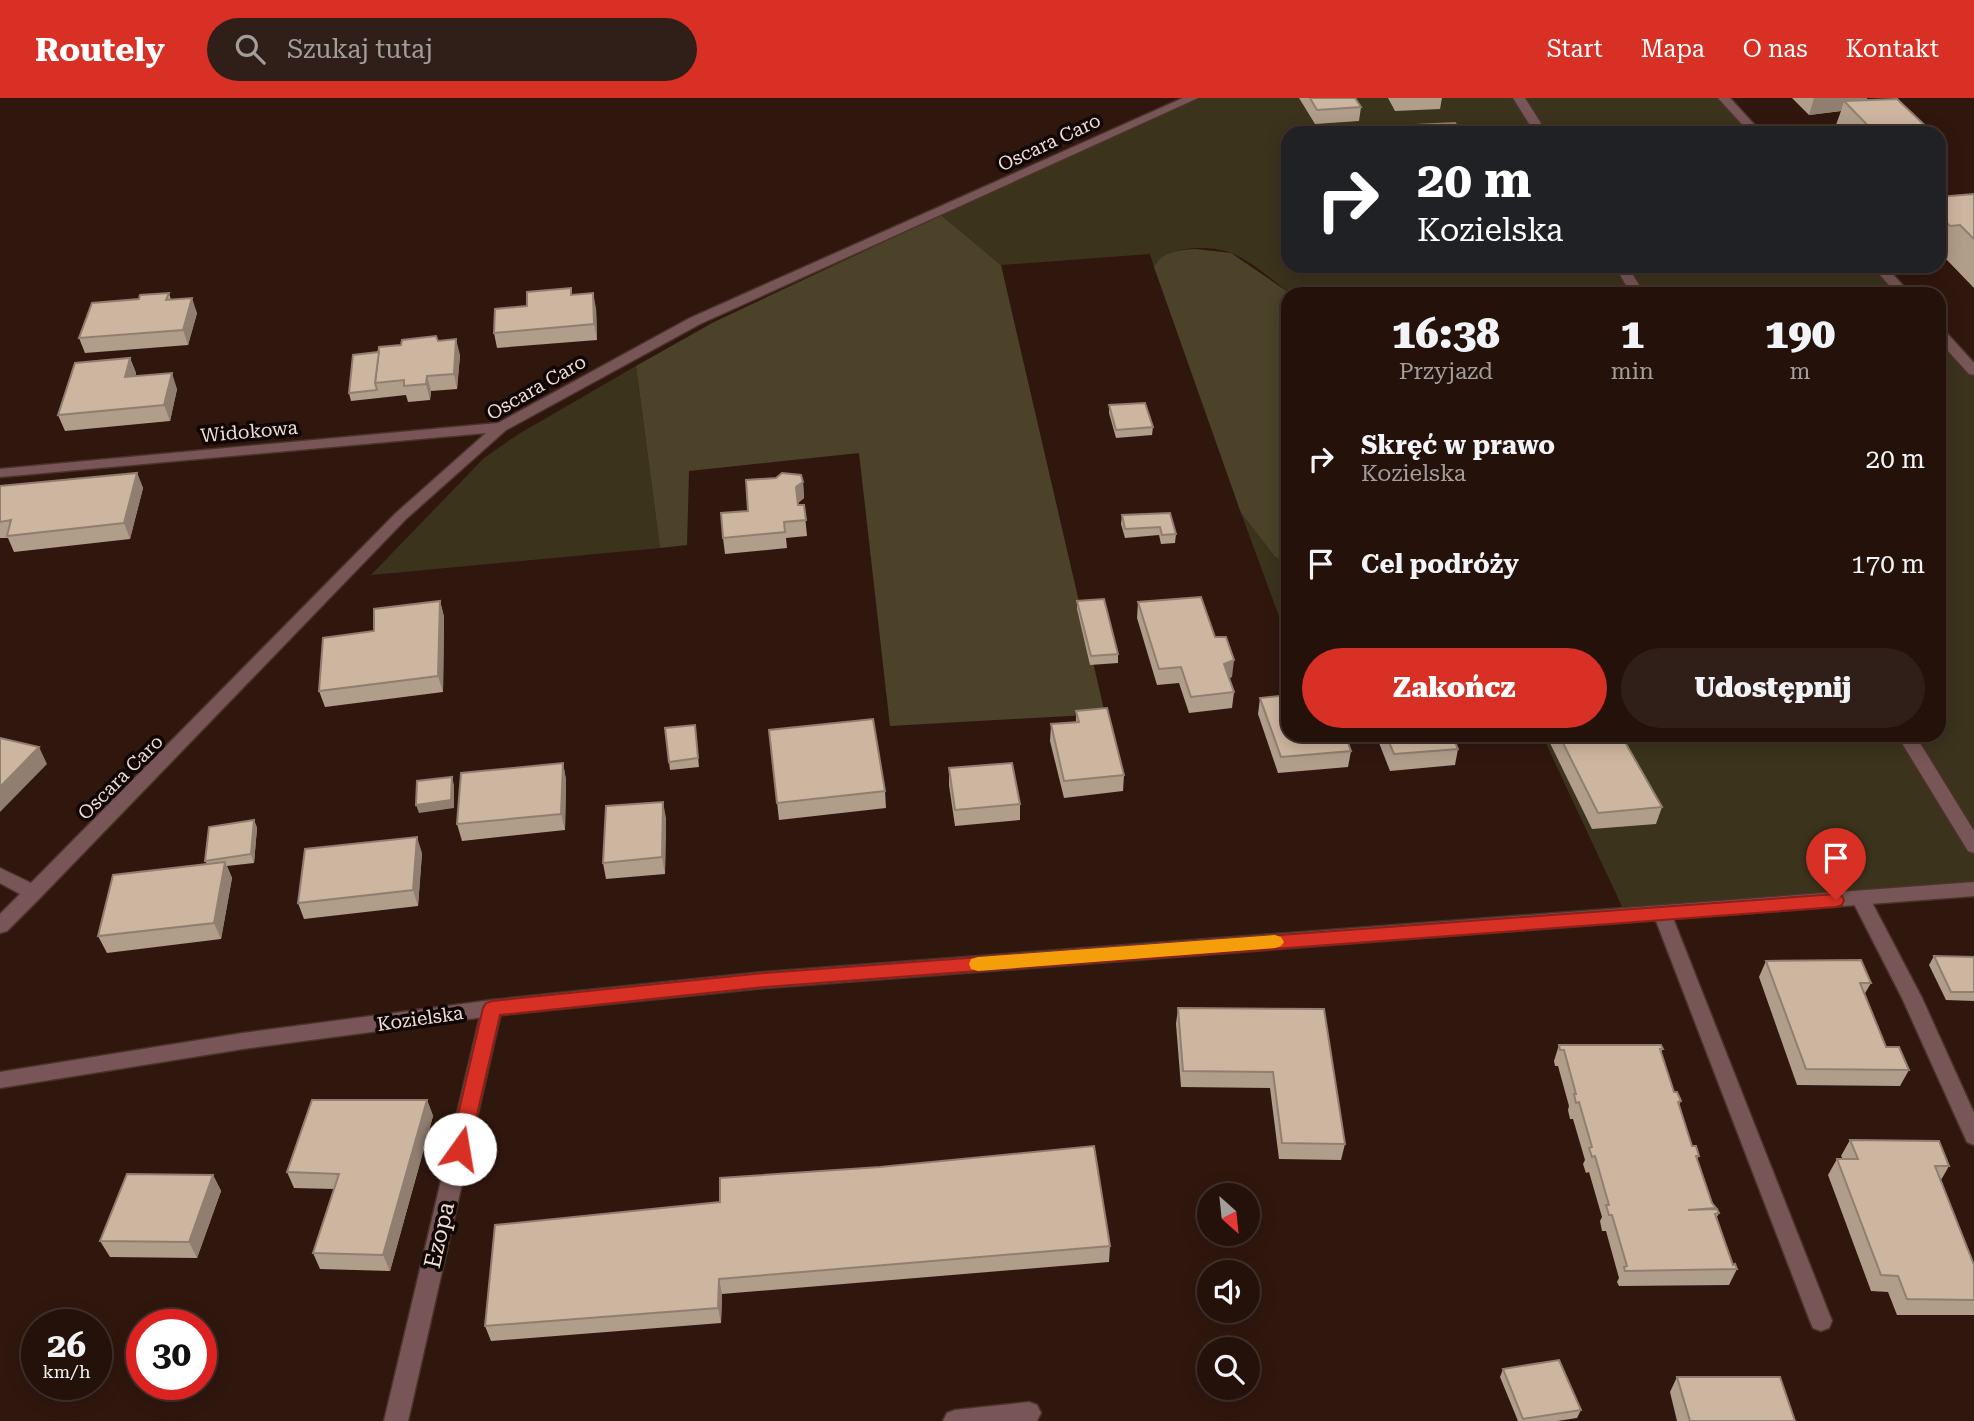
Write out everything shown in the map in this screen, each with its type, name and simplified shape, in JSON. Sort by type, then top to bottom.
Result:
[{"type":"street","name":"Oscara Caro","points":[[0,926],[401,516],[501,427],[695,321],[1192,98]]},
{"type":"street","points":[[1519,98],[1537,126]]},
{"type":"street","points":[[1724,98],[1750,126]]},
{"type":"street","points":[[1884,273],[1898,287]]},
{"type":"street","points":[[1946,341],[1974,371]]},
{"type":"street","name":"Widokowa","points":[[0,473],[501,427]]},
{"type":"street","points":[[1910,742],[1974,846]]},
{"type":"street","points":[[0,875],[33,893]]},
{"type":"street","name":"Kozielska","points":[[0,1080],[243,1041],[492,1008],[765,980],[1974,889]]},
{"type":"street","points":[[1860,898],[1912,998],[1974,1136]]},
{"type":"street","points":[[1662,913],[1821,1321]]},
{"type":"street","name":"Ezopa","points":[[396,1421],[492,1008]]},
{"type":"street","points":[[955,1421],[1029,1413]]},
{"type":"shaded area","points":[[1192,98],[1724,98],[1750,126],[1281,126],[1281,273],[1884,273],[1898,287],[1282,287],[1247,261],[1231,253],[1201,248],[1168,254],[1154,267],[1150,254],[1001,265],[941,215],[940,210]]},
{"type":"shaded area","points":[[941,215],[1001,265],[1105,714],[890,726],[859,453],[689,471],[687,545],[660,548],[636,366],[714,322]]},
{"type":"shaded area","points":[[1196,249],[1231,253],[1281,287],[1281,560],[1275,557],[1241,513],[1154,267],[1162,258],[1178,251]]},
{"type":"shaded area","points":[[1946,341],[1974,371],[1974,889],[1626,915],[1545,742],[1946,742]]},
{"type":"shaded area","points":[[636,366],[660,548],[371,575],[484,458],[517,435]]},
{"type":"shaded area","points":[[1241,513],[1275,557],[1281,560],[1281,622]]},
{"type":"building","points":[[1310,98],[1355,98],[1361,107],[1317,110]]},
{"type":"building","points":[[1897,99],[1926,126],[1868,126],[1844,101]]},
{"type":"building","points":[[1455,123],[1457,126],[1394,126]]},
{"type":"building","points":[[1974,194],[1974,239],[1960,225],[1950,226],[1946,222],[1946,196]]},
{"type":"building","points":[[571,288],[571,295],[593,293],[594,324],[494,333],[495,309],[527,306],[527,292]]},
{"type":"building","points":[[169,293],[166,300],[192,298],[183,330],[79,338],[92,303]]},
{"type":"building","points":[[436,336],[438,341],[456,339],[454,374],[427,376],[426,384],[404,386],[404,380],[375,383],[379,347],[401,345],[402,340]]},
{"type":"building","points":[[379,352],[375,383],[377,390],[349,393],[353,355]]},
{"type":"building","points":[[130,358],[125,377],[172,373],[164,405],[58,415],[75,363]]},
{"type":"building","points":[[1145,403],[1153,427],[1116,430],[1109,405]]},
{"type":"building","points":[[137,473],[124,523],[7,536],[11,520],[0,522],[0,486]]},
{"type":"building","points":[[782,473],[801,475],[803,482],[796,487],[798,505],[804,505],[806,520],[784,522],[785,532],[723,538],[721,513],[748,511],[746,480],[776,478]]},
{"type":"building","points":[[1170,513],[1176,534],[1162,535],[1160,527],[1125,529],[1122,515]]},
{"type":"building","points":[[1201,597],[1215,637],[1226,637],[1234,660],[1224,664],[1234,692],[1191,697],[1181,667],[1159,669],[1138,602]]},
{"type":"building","points":[[1104,599],[1118,654],[1091,656],[1077,601]]},
{"type":"building","points":[[440,601],[438,676],[319,691],[323,638],[374,631],[374,609]]},
{"type":"building","points":[[1281,696],[1281,742],[1348,742],[1351,751],[1281,757],[1260,698]]},
{"type":"building","points":[[1107,708],[1124,775],[1064,781],[1051,724],[1079,722],[1076,711]]},
{"type":"building","points":[[873,719],[885,791],[777,803],[769,730]]},
{"type":"building","points":[[695,725],[698,758],[669,762],[665,728]]},
{"type":"building","points":[[0,738],[39,747],[0,787]]},
{"type":"building","points":[[1389,742],[1455,742],[1458,749],[1394,754]]},
{"type":"building","points":[[1562,742],[1625,742],[1662,807],[1598,813]]},
{"type":"building","points":[[563,763],[561,814],[457,824],[461,773]]},
{"type":"building","points":[[1012,763],[1020,804],[955,810],[949,768]]},
{"type":"building","points":[[452,777],[451,800],[416,805],[417,781]]},
{"type":"building","points":[[663,802],[662,857],[603,863],[606,806]]},
{"type":"building","points":[[254,820],[251,854],[205,861],[209,827]]},
{"type":"building","points":[[417,837],[413,890],[298,903],[305,849]]},
{"type":"building","points":[[225,862],[214,923],[98,936],[113,875]]},
{"type":"building","points":[[1934,956],[1974,957],[1974,992],[1951,992]]},
{"type":"building","points":[[1861,960],[1871,983],[1860,983],[1886,1047],[1899,1047],[1909,1070],[1806,1069],[1766,961]]},
{"type":"building","points":[[1178,1008],[1324,1009],[1345,1144],[1282,1143],[1273,1072],[1183,1071]]},
{"type":"building","points":[[1559,1045],[1661,1045],[1674,1092],[1677,1092],[1681,1101],[1678,1102],[1692,1146],[1696,1146],[1699,1156],[1696,1156],[1716,1208],[1688,1210],[1717,1209],[1719,1213],[1715,1214],[1733,1265],[1735,1264],[1737,1269],[1625,1271],[1624,1267],[1627,1266],[1612,1215],[1609,1215],[1606,1205],[1609,1205],[1595,1156],[1592,1157],[1589,1148],[1592,1147],[1579,1102],[1576,1103],[1564,1050],[1560,1050]]},
{"type":"building","points":[[312,1100],[427,1100],[383,1255],[313,1253],[339,1174],[287,1172]]},
{"type":"building","points":[[1850,1140],[1939,1141],[1949,1166],[1935,1166],[1974,1265],[1974,1300],[1907,1299],[1898,1276],[1881,1275],[1837,1159],[1858,1159]]},
{"type":"building","points":[[1094,1146],[1110,1246],[719,1279],[718,1308],[485,1326],[495,1225],[720,1202],[720,1178],[880,1167]]},
{"type":"building","points":[[127,1174],[213,1175],[189,1242],[100,1241]]},
{"type":"building","points":[[1559,1360],[1581,1410],[1523,1419],[1503,1369]]},
{"type":"building","points":[[1677,1377],[1780,1377],[1795,1421],[1690,1421]]},
{"type":"slow traffic","points":[[978,964],[1275,942]]},
{"type":"route","points":[[460,1149],[492,1008],[765,980],[1836,900]]}]
